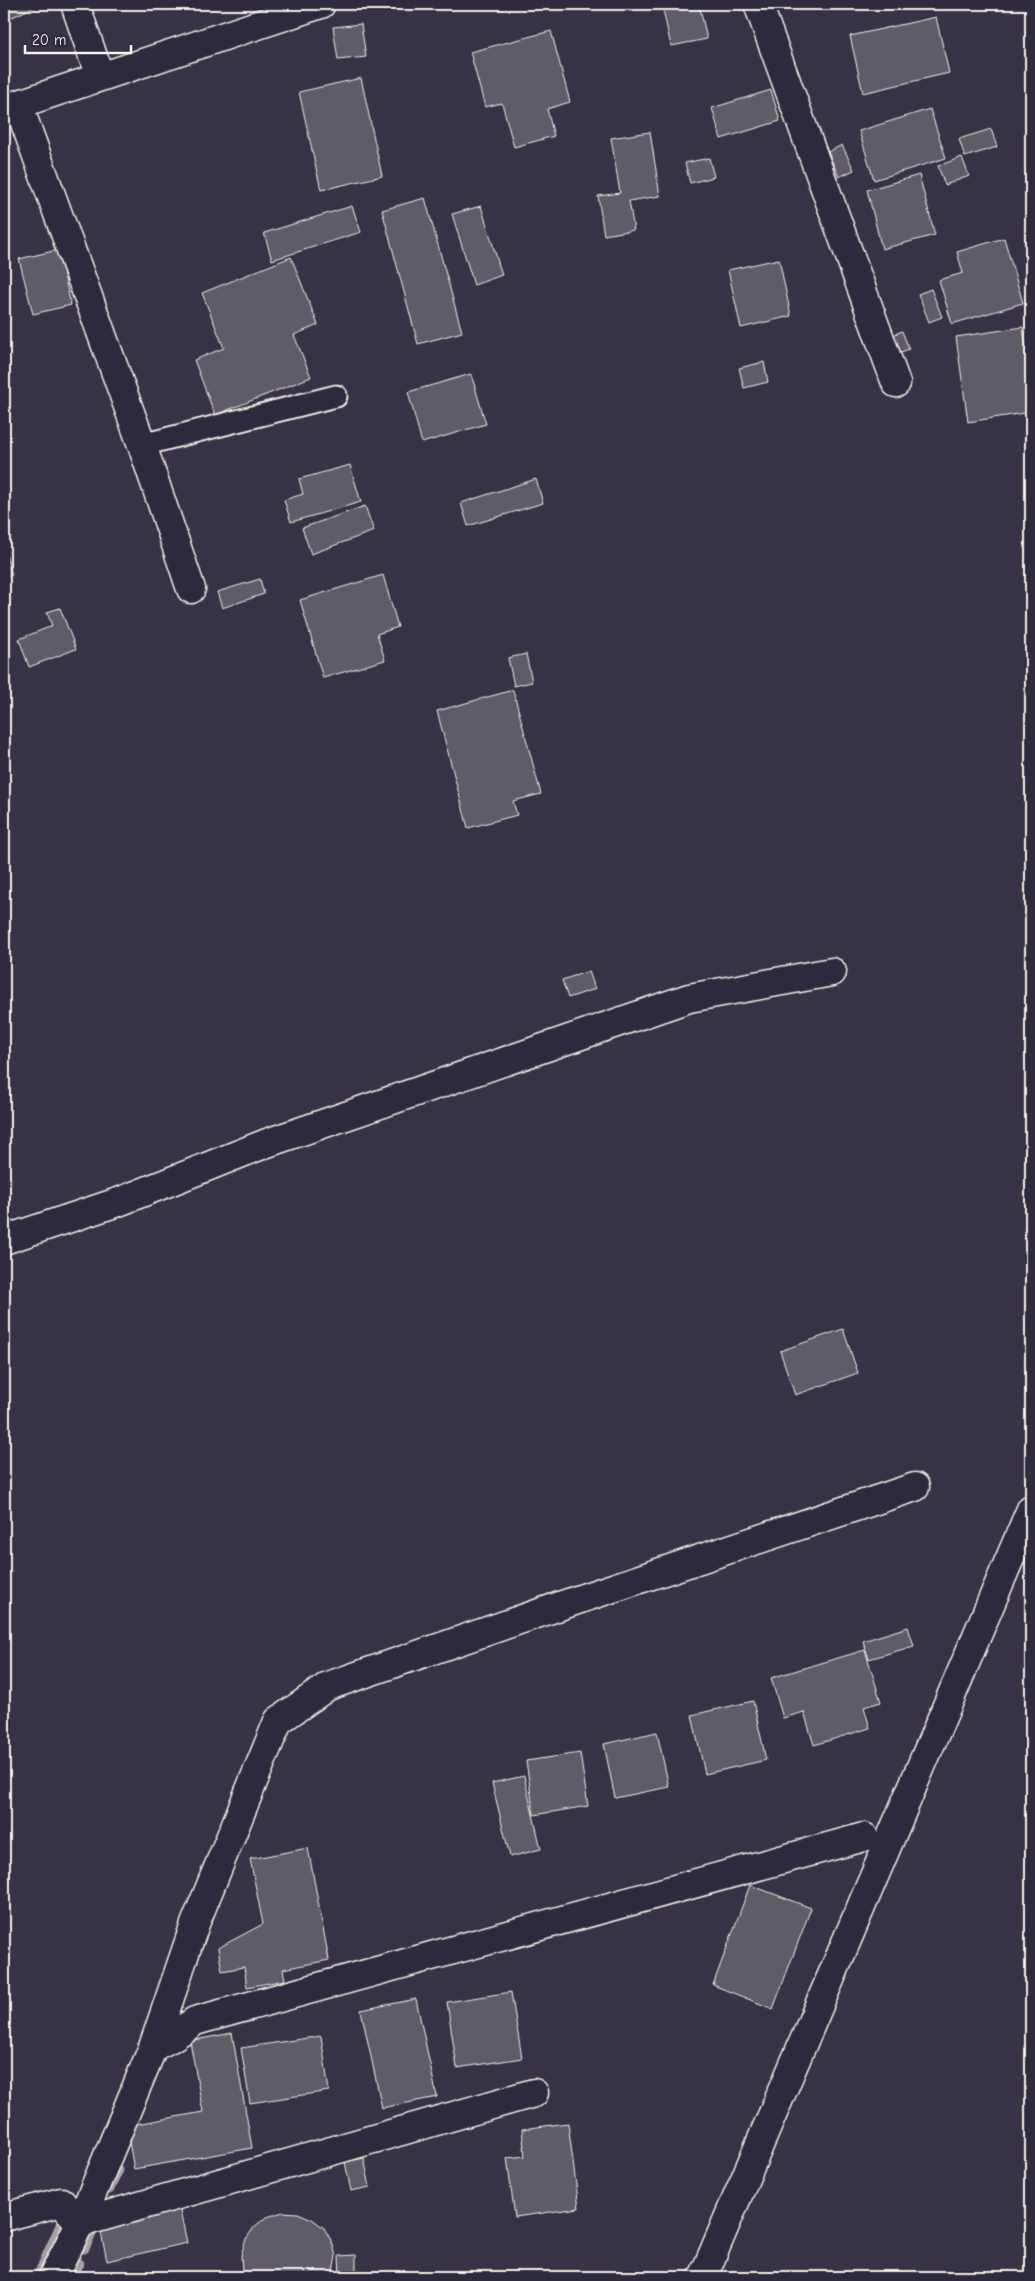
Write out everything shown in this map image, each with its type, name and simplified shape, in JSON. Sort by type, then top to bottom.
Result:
[{"type":"street","points":[[75,4],[100,76]]},
{"type":"street","points":[[191,589],[142,445],[11,107],[321,4]]},
{"type":"street","points":[[758,4],[896,383]]},
{"type":"street","points":[[4,1240],[120,1201],[276,1140],[689,998],[832,972]]},
{"type":"street","points":[[53,2277],[80,2223],[153,2046],[195,1924],[278,1721],[328,1686],[915,1487]]},
{"type":"street","points":[[703,2277],[1031,1509]]},
{"type":"street","points":[[153,2046],[171,2038],[195,2021],[864,1838]]},
{"type":"street","points":[[80,2223],[534,2093]]},
{"type":"street","points":[[4,2217],[61,2202],[80,2223]]},
{"type":"lane","points":[[142,445],[336,396]]},
{"type":"building","points":[[4,4],[40,4],[4,21]]},
{"type":"building","points":[[699,4],[707,39],[671,46],[663,10]]},
{"type":"building","points":[[936,17],[949,73],[863,93],[850,36]]},
{"type":"building","points":[[361,24],[366,57],[338,60],[333,27]]},
{"type":"building","points":[[551,31],[570,102],[547,109],[554,136],[514,147],[502,103],[485,107],[470,52]]},
{"type":"building","points":[[361,78],[382,176],[321,190],[299,92]]},
{"type":"building","points":[[771,90],[780,121],[721,139],[712,108]]},
{"type":"building","points":[[930,109],[946,158],[874,180],[859,131]]},
{"type":"building","points":[[991,129],[997,147],[965,157],[959,139]]},
{"type":"building","points":[[650,132],[660,196],[629,201],[634,230],[604,235],[598,196],[620,193],[611,138]]},
{"type":"building","points":[[842,145],[854,170],[839,177],[828,152]]},
{"type":"building","points":[[962,157],[969,176],[945,185],[938,166]]},
{"type":"building","points":[[709,158],[714,177],[690,183],[685,163]]},
{"type":"building","points":[[919,175],[935,235],[882,249],[867,190]]},
{"type":"building","points":[[425,198],[462,332],[418,344],[382,210]]},
{"type":"building","points":[[352,206],[361,232],[272,260],[264,233]]},
{"type":"building","points":[[481,206],[502,275],[474,285],[452,214]]},
{"type":"building","points":[[1004,238],[1023,303],[952,324],[939,280],[963,273],[957,252]]},
{"type":"building","points":[[58,250],[71,305],[33,314],[19,259]]},
{"type":"building","points":[[291,257],[318,325],[294,335],[311,377],[215,415],[194,360],[224,348],[202,293]]},
{"type":"building","points":[[779,259],[791,316],[741,328],[728,270]]},
{"type":"building","points":[[931,289],[942,317],[929,322],[918,294]]},
{"type":"building","points":[[1023,327],[1031,385],[1031,412],[968,422],[956,337]]},
{"type":"building","points":[[902,331],[909,349],[893,355],[886,338]]},
{"type":"building","points":[[764,362],[768,382],[744,388],[739,368]]},
{"type":"building","points":[[471,374],[486,424],[422,443],[408,392]]},
{"type":"building","points":[[350,465],[361,502],[291,522],[284,500],[303,494],[299,479]]},
{"type":"building","points":[[536,479],[543,503],[468,526],[461,503]]},
{"type":"building","points":[[365,506],[374,531],[311,554],[302,528]]},
{"type":"building","points":[[4,548],[12,575],[4,577]]},
{"type":"building","points":[[383,575],[398,627],[377,634],[385,660],[323,678],[300,600]]},
{"type":"building","points":[[260,579],[264,594],[222,608],[217,592]]},
{"type":"building","points":[[60,608],[76,649],[29,667],[19,639],[52,626],[47,612]]},
{"type":"building","points":[[526,654],[532,682],[514,686],[508,658]]},
{"type":"building","points":[[513,690],[541,794],[513,801],[517,815],[468,828],[437,711]]},
{"type":"building","points":[[589,971],[595,989],[568,998],[562,980]]},
{"type":"building","points":[[843,1329],[858,1373],[795,1395],[780,1351]]},
{"type":"building","points":[[908,1627],[914,1646],[869,1659],[863,1641]]},
{"type":"building","points":[[865,1650],[881,1702],[864,1707],[870,1728],[814,1745],[804,1712],[783,1718],[771,1678]]},
{"type":"building","points":[[753,1701],[766,1760],[705,1774],[692,1715]]},
{"type":"building","points":[[657,1732],[669,1787],[615,1798],[604,1744]]},
{"type":"building","points":[[580,1753],[588,1806],[534,1815],[526,1761]]},
{"type":"building","points":[[524,1776],[541,1849],[510,1857],[492,1783]]},
{"type":"building","points":[[308,1848],[329,1960],[283,1969],[285,1980],[247,1987],[244,1967],[222,1971],[218,1948],[263,1924],[250,1859]]},
{"type":"building","points":[[750,1885],[811,1908],[773,2009],[713,1985]]},
{"type":"building","points":[[511,1992],[522,2058],[457,2068],[447,2002]]},
{"type":"building","points":[[416,1999],[437,2097],[382,2108],[361,2010]]},
{"type":"building","points":[[232,2033],[252,2148],[134,2169],[126,2126],[203,2112],[190,2041]]},
{"type":"building","points":[[321,2036],[329,2091],[250,2103],[241,2048]]},
{"type":"building","points":[[568,2123],[579,2208],[515,2217],[507,2158],[525,2156],[522,2129]]},
{"type":"building","points":[[364,2158],[370,2187],[351,2191],[345,2162]]},
{"type":"building","points":[[180,2210],[187,2243],[107,2261],[100,2228]]},
{"type":"building","points":[[283,2212],[298,2213],[312,2219],[324,2228],[332,2242],[336,2256],[332,2277],[245,2277],[242,2271],[241,2255],[246,2239],[255,2226],[267,2217]]},
{"type":"building","points":[[356,2255],[356,2277],[340,2277],[339,2256]]},
{"type":"building","points":[[96,2273],[134,2274],[134,2277],[96,2277]]},
{"type":"waterway","points":[[109,2189],[117,2170]]},
{"type":"waterway","points":[[38,2277],[62,2223]]},
{"type":"waterway","points":[[84,2248],[91,2234]]},
{"type":"waterway","points":[[72,2277],[78,2264]]}]
